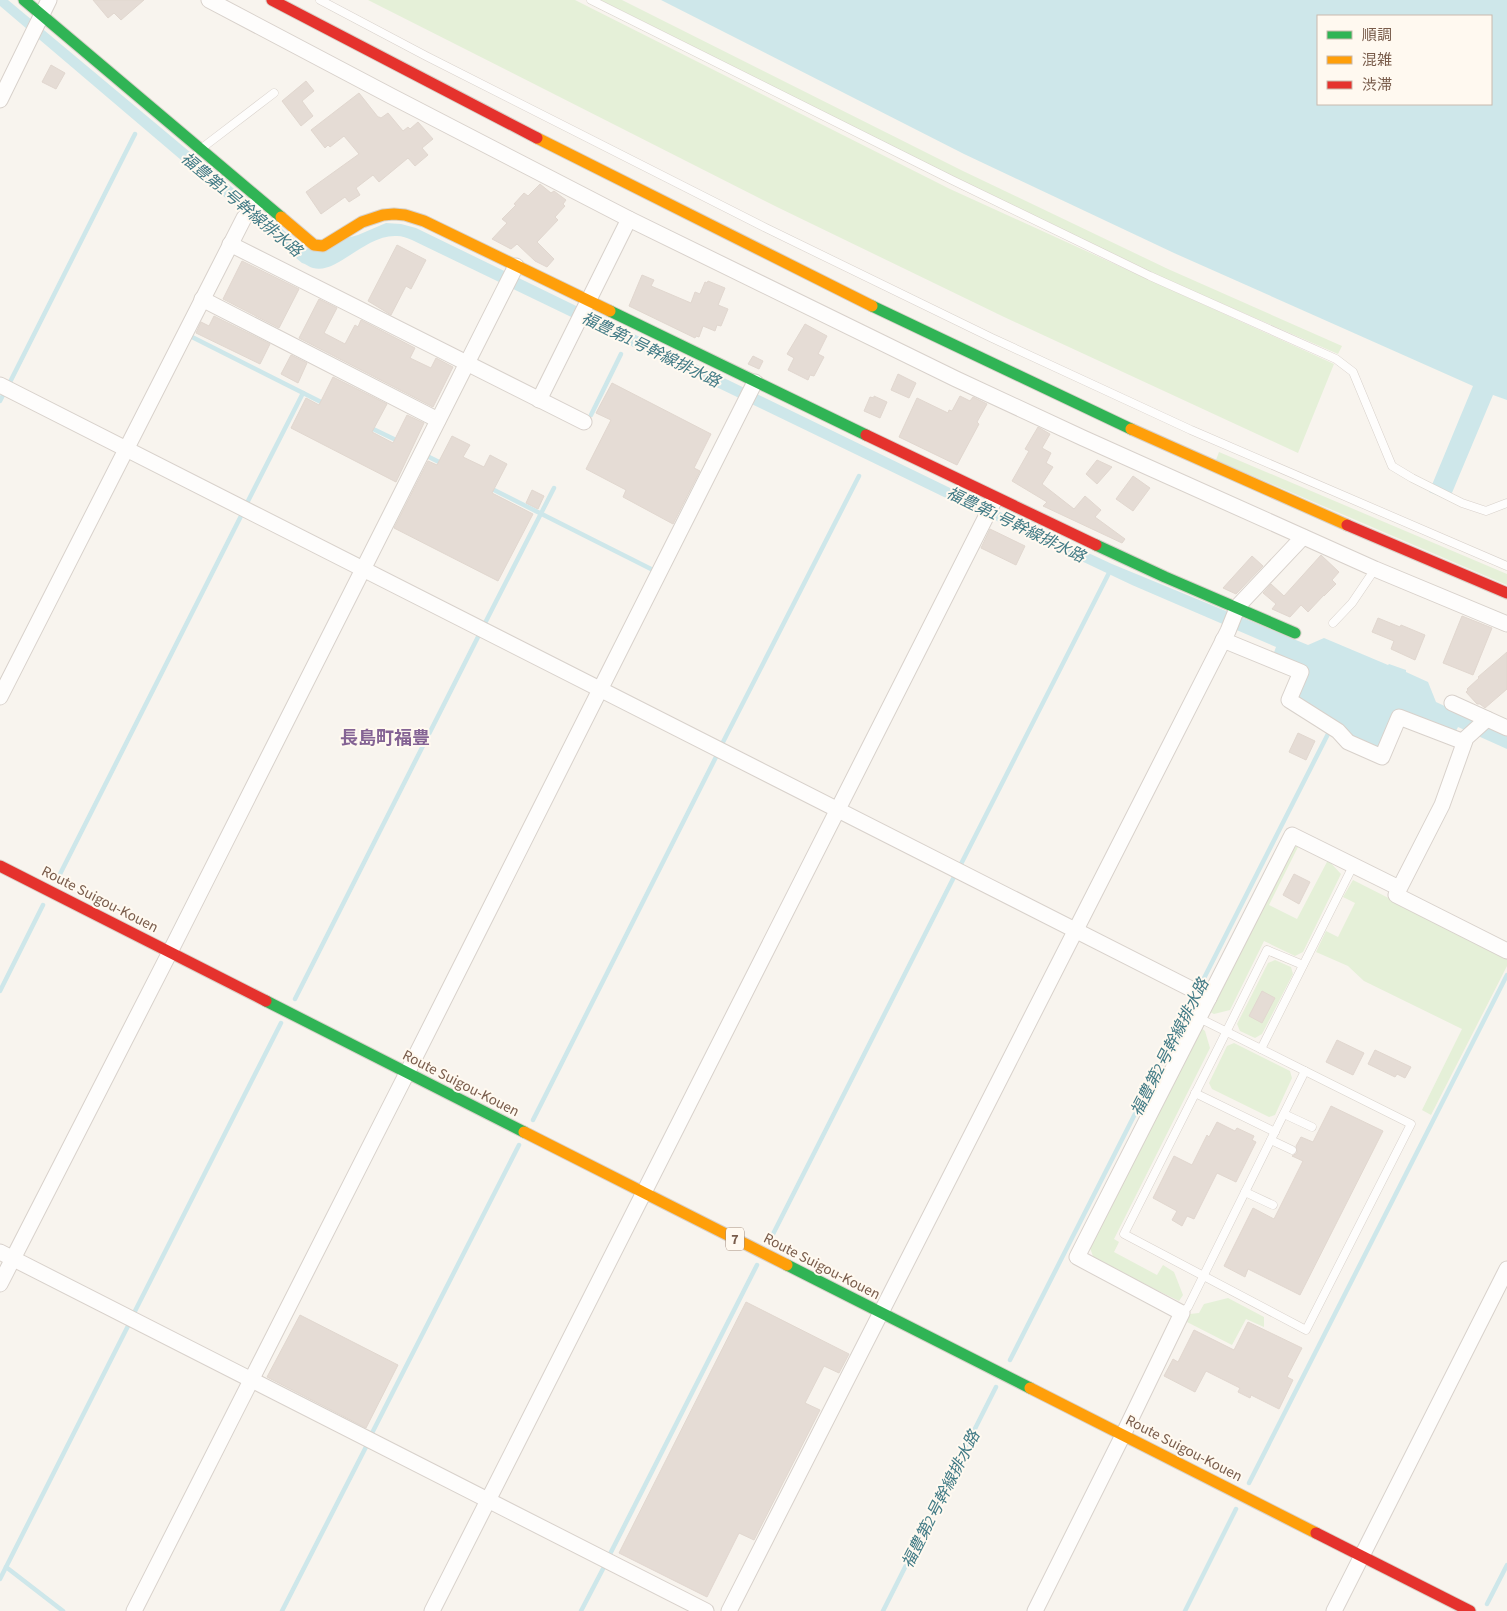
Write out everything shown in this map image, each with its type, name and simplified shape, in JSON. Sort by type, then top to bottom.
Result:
[{"type":"street","points":[[24,0],[41,17],[314,245],[323,246],[363,221],[378,215],[399,214],[424,221],[514,268],[995,500],[1237,610],[1295,633]]},
{"type":"street","points":[[0,100],[49,0]]},
{"type":"street","points":[[209,0],[629,219],[1028,413],[1375,569],[1507,624]]},
{"type":"street","points":[[272,0],[639,190],[1005,370],[1104,416],[1507,594]]},
{"type":"street","points":[[0,697],[230,244],[244,218],[259,201]]},
{"type":"street","points":[[539,400],[629,219]]},
{"type":"street","points":[[230,244],[584,422]]},
{"type":"street","points":[[0,1284],[6,1256],[170,952],[514,268]]},
{"type":"street","points":[[202,299],[438,420]]},
{"type":"street","points":[[0,385],[1202,995]]},
{"type":"street","points":[[134,1611],[754,385]]},
{"type":"street","points":[[432,1611],[995,500]]},
{"type":"street","points":[[729,1611],[1076,931],[1237,610],[1304,537]]},
{"type":"street","points":[[1226,635],[1301,672],[1289,700],[1338,731],[1348,742],[1382,757],[1399,717],[1465,740]]},
{"type":"street","points":[[1452,703],[1507,728]]},
{"type":"street","points":[[1487,720],[1465,740],[1442,805],[1396,895],[1507,951]]},
{"type":"street","points":[[1035,1611],[1182,1313],[1077,1257],[1199,1018],[1202,995],[1292,835],[1399,888]]},
{"type":"street","name":"Route Suigou-Kouen","points":[[0,866],[1470,1611]]},
{"type":"street","points":[[6,1256],[706,1611]]},
{"type":"street","points":[[1334,1611],[1507,1269]]},
{"type":"lane","points":[[320,0],[766,228],[992,338],[1191,430],[1507,566]]},
{"type":"lane","points":[[591,0],[944,176],[1150,276],[1336,360],[1353,372],[1392,466],[1462,503],[1486,511],[1507,503]]},
{"type":"lane","points":[[201,149],[274,93]]},
{"type":"lane","points":[[1333,623],[1352,603],[1375,569]]},
{"type":"lane","points":[[1262,1049],[1353,866]]},
{"type":"lane","points":[[1199,1018],[1226,1032],[1262,1049],[1411,1124],[1306,1330],[1124,1234],[1226,1032],[1267,950],[1303,965]]},
{"type":"lane","points":[[1182,1313],[1188,1307],[1305,1071]]},
{"type":"lane","points":[[1195,1093],[1275,1132]]},
{"type":"lane","points":[[1284,1114],[1312,1127]]},
{"type":"lane","points":[[1271,1140],[1292,1150]]},
{"type":"lane","points":[[1245,1192],[1273,1205]]},
{"type":"green space","points":[[368,0],[575,0],[950,189],[1334,364],[1298,453],[1002,316],[777,207]]},
{"type":"green space","points":[[600,0],[622,0],[963,171],[1168,269],[1342,346],[1338,354],[1156,275],[952,176]]},
{"type":"green space","points":[[1219,452],[1507,574],[1507,585],[1216,460]]},
{"type":"green space","points":[[1299,845],[1269,905],[1297,919],[1328,860],[1341,874],[1303,952],[1295,956],[1264,941],[1230,1010],[1214,1014],[1210,1012],[1293,848]]},
{"type":"green space","points":[[1353,880],[1507,958],[1507,966],[1431,1115],[1422,1110],[1462,1029],[1364,981],[1348,966],[1316,952],[1326,931],[1338,937],[1355,903],[1343,897]]},
{"type":"green space","points":[[1275,960],[1291,967],[1293,974],[1262,1034],[1255,1038],[1240,1031],[1237,1024],[1268,963]]},
{"type":"green space","points":[[1201,1028],[1205,1031],[1210,1048],[1114,1239],[1119,1242],[1114,1252],[1157,1275],[1163,1265],[1174,1272],[1183,1295],[1179,1301],[1094,1259],[1090,1248]]},
{"type":"green space","points":[[1234,1043],[1290,1071],[1292,1078],[1275,1115],[1269,1117],[1212,1089],[1209,1083],[1227,1046]]},
{"type":"green space","points":[[1228,1298],[1264,1317],[1264,1327],[1246,1319],[1232,1345],[1187,1322],[1190,1314],[1199,1313],[1204,1304]]},
{"type":"water","name":"福豊第1号幹線排水路","points":[[0,0],[8,0],[306,249],[358,235],[386,223],[416,228],[983,504],[1112,564],[1308,645],[1324,638],[1388,665],[1406,670],[1406,672],[1428,682],[1436,702],[1507,735],[1507,749],[1458,727],[1454,735],[1397,711],[1379,752],[1351,737],[1295,698],[1306,670],[1273,655],[1276,647],[1132,585],[975,512],[412,240],[399,236],[385,237],[363,247],[332,266],[322,269],[313,268],[302,263],[0,6]]},
{"type":"water","points":[[661,0],[1507,0],[1507,400],[1493,395],[1449,500],[1429,492],[1473,386],[1174,253],[964,154]]},
{"type":"building","points":[[93,0],[144,0],[121,20],[114,13],[108,18]]},
{"type":"building","points":[[51,65],[65,73],[56,89],[42,82]]},
{"type":"building","points":[[306,81],[314,91],[302,101],[313,116],[301,126],[282,101]]},
{"type":"building","points":[[359,93],[378,117],[381,118],[388,113],[403,131],[408,127],[410,129],[418,122],[433,139],[422,148],[428,155],[415,166],[408,158],[379,182],[373,175],[356,188],[360,195],[349,202],[345,197],[321,214],[306,192],[359,154],[344,136],[330,147],[328,145],[325,148],[311,130]]},
{"type":"building","points":[[540,184],[551,193],[554,191],[566,200],[563,204],[565,206],[555,217],[558,220],[537,242],[554,259],[547,267],[535,261],[517,244],[511,249],[492,239],[507,223],[502,219],[516,205],[514,204],[524,193],[528,196]]},
{"type":"building","points":[[397,245],[426,260],[411,289],[406,286],[391,315],[368,301]]},
{"type":"building","points":[[242,261],[299,289],[279,328],[223,299]]},
{"type":"building","points":[[642,275],[654,280],[651,286],[691,303],[695,292],[700,294],[705,282],[707,283],[708,281],[725,288],[718,305],[728,309],[721,326],[717,325],[715,331],[703,326],[699,337],[696,336],[695,338],[629,306]]},
{"type":"building","points":[[319,299],[337,308],[324,333],[345,344],[355,325],[358,327],[361,320],[415,348],[410,358],[431,368],[436,358],[453,367],[433,407],[299,338]]},
{"type":"building","points":[[214,316],[270,344],[260,364],[196,333],[201,322],[209,326]]},
{"type":"building","points":[[805,324],[827,336],[818,354],[824,357],[814,376],[810,375],[808,380],[788,370],[794,358],[787,354]]},
{"type":"building","points":[[291,355],[307,363],[298,383],[281,374]]},
{"type":"building","points":[[753,356],[763,361],[759,369],[748,364]]},
{"type":"building","points":[[898,374],[916,383],[909,398],[891,390]]},
{"type":"building","points":[[333,377],[387,404],[372,432],[393,443],[407,415],[424,423],[396,482],[291,428],[306,398],[319,405]]},
{"type":"building","points":[[612,383],[711,434],[694,468],[700,471],[673,524],[623,497],[626,490],[586,469],[611,420],[596,413]]},
{"type":"building","points":[[874,396],[887,402],[880,418],[864,411],[870,397],[874,398]]},
{"type":"building","points":[[960,396],[970,401],[973,397],[987,404],[977,422],[979,424],[957,465],[899,437],[917,398],[948,413],[949,410],[952,411]]},
{"type":"building","points":[[1038,427],[1050,434],[1042,448],[1051,453],[1046,463],[1053,467],[1042,484],[1074,509],[1085,496],[1101,510],[1095,517],[1125,539],[1122,543],[1043,506],[1047,502],[1012,481],[1029,451],[1025,449]]},
{"type":"building","points":[[452,436],[470,445],[463,457],[484,467],[490,455],[507,464],[492,493],[533,514],[498,581],[394,528],[428,461],[437,465]]},
{"type":"building","points":[[1097,460],[1112,467],[1097,484],[1086,474]]},
{"type":"building","points":[[1133,476],[1150,488],[1133,511],[1116,499]]},
{"type":"building","points":[[532,490],[544,496],[538,509],[526,503]]},
{"type":"building","points":[[990,529],[1025,546],[1016,565],[981,548]]},
{"type":"building","points":[[1321,555],[1339,572],[1332,580],[1336,584],[1308,612],[1301,605],[1290,617],[1272,609],[1276,604],[1263,593],[1271,584],[1284,596]]},
{"type":"building","points":[[1252,556],[1263,566],[1236,594],[1223,588]]},
{"type":"building","points":[[1462,616],[1492,628],[1473,675],[1443,663]]},
{"type":"building","points":[[1378,618],[1425,635],[1415,660],[1391,649],[1394,641],[1372,632]]},
{"type":"building","points":[[1507,652],[1507,689],[1485,708],[1477,704],[1466,692],[1467,689]]},
{"type":"building","points":[[1298,733],[1315,741],[1306,760],[1289,752]]},
{"type":"building","points":[[1294,874],[1310,882],[1299,904],[1283,895]]},
{"type":"building","points":[[1262,991],[1275,998],[1262,1023],[1249,1016]]},
{"type":"building","points":[[1337,1040],[1364,1053],[1353,1075],[1326,1062]]},
{"type":"building","points":[[1375,1050],[1411,1067],[1405,1078],[1397,1074],[1395,1077],[1368,1064]]},
{"type":"building","points":[[1331,1106],[1383,1131],[1300,1295],[1248,1269],[1245,1277],[1224,1266],[1253,1208],[1274,1219],[1303,1161],[1292,1156],[1297,1153],[1296,1146],[1301,1137],[1313,1142]]},
{"type":"building","points":[[1217,1122],[1235,1131],[1237,1128],[1254,1136],[1252,1140],[1256,1142],[1236,1182],[1217,1173],[1194,1219],[1187,1216],[1182,1226],[1172,1220],[1177,1211],[1153,1198],[1174,1156],[1192,1165],[1207,1135],[1209,1137]]},
{"type":"building","points":[[746,1302],[849,1354],[839,1373],[824,1366],[805,1403],[820,1410],[754,1540],[739,1533],[707,1597],[619,1553]]},
{"type":"building","points":[[300,1315],[398,1365],[366,1428],[267,1377]]},
{"type":"building","points":[[1248,1322],[1302,1348],[1287,1377],[1293,1380],[1279,1409],[1251,1395],[1250,1398],[1238,1392],[1240,1388],[1206,1371],[1195,1392],[1164,1376],[1173,1359],[1178,1362],[1194,1330],[1234,1350]]},
{"type":"waterway","points":[[9,384],[135,134]]},
{"type":"waterway","points":[[192,337],[325,404]]},
{"type":"waterway","points":[[591,415],[621,354]]},
{"type":"waterway","points":[[0,401],[5,391]]},
{"type":"waterway","points":[[247,503],[303,393]]},
{"type":"waterway","points":[[369,427],[398,441]]},
{"type":"waterway","points":[[429,457],[443,464]]},
{"type":"waterway","points":[[722,744],[859,476]]},
{"type":"waterway","points":[[490,488],[655,571]]},
{"type":"waterway","points":[[484,625],[554,488]]},
{"type":"waterway","points":[[58,878],[242,514]]},
{"type":"waterway","points":[[960,866],[1111,569]]},
{"type":"waterway","points":[[295,999],[480,633]]},
{"type":"waterway","name":"福豊第2号幹線排水路","points":[[1010,1360],[1328,734]]},
{"type":"waterway","points":[[533,1120],[717,755]]},
{"type":"waterway","points":[[770,1240],[955,875]]},
{"type":"waterway","points":[[0,991],[43,905]]},
{"type":"waterway","points":[[1249,1483],[1507,975]]},
{"type":"waterway","points":[[133,1315],[281,1023]]},
{"type":"waterway","points":[[371,1435],[519,1145]]},
{"type":"waterway","points":[[609,1556],[757,1265]]},
{"type":"waterway","points":[[0,1579],[129,1324]]},
{"type":"waterway","name":"福豊第2号幹線排水路","points":[[883,1611],[996,1387]]},
{"type":"waterway","points":[[282,1611],[367,1445]]},
{"type":"waterway","points":[[1185,1611],[1236,1509]]},
{"type":"waterway","points":[[581,1611],[605,1565]]},
{"type":"waterway","points":[[1487,1604],[1507,1565]]},
{"type":"waterway","points":[[6,1567],[63,1611]]},
{"type":"traffic: fast","points":[[24,0],[281,217]]},
{"type":"traffic: fast","points":[[872,306],[1131,429]]},
{"type":"traffic: fast","points":[[610,311],[866,435]]},
{"type":"traffic: fast","points":[[1096,545],[1295,633]]},
{"type":"traffic: fast","points":[[266,1001],[524,1132]]},
{"type":"traffic: fast","points":[[787,1265],[1030,1388]]},
{"type":"traffic: slow","points":[[537,138],[872,306]]},
{"type":"traffic: slow","points":[[281,217],[314,245],[323,246],[362,222],[383,215],[405,215],[424,221],[610,311]]},
{"type":"traffic: slow","points":[[1131,429],[1347,525]]},
{"type":"traffic: slow","points":[[524,1132],[787,1265]]},
{"type":"traffic: slow","points":[[1030,1388],[1316,1533]]},
{"type":"traffic: jam","points":[[272,0],[537,138]]},
{"type":"traffic: jam","points":[[866,435],[1096,545]]},
{"type":"traffic: jam","points":[[1347,525],[1507,593]]},
{"type":"traffic: jam","points":[[0,866],[266,1001]]},
{"type":"traffic: jam","points":[[1316,1533],[1470,1611]]},
{"type":"district","name":"長島町福豊","points":[[385,738]]}]
